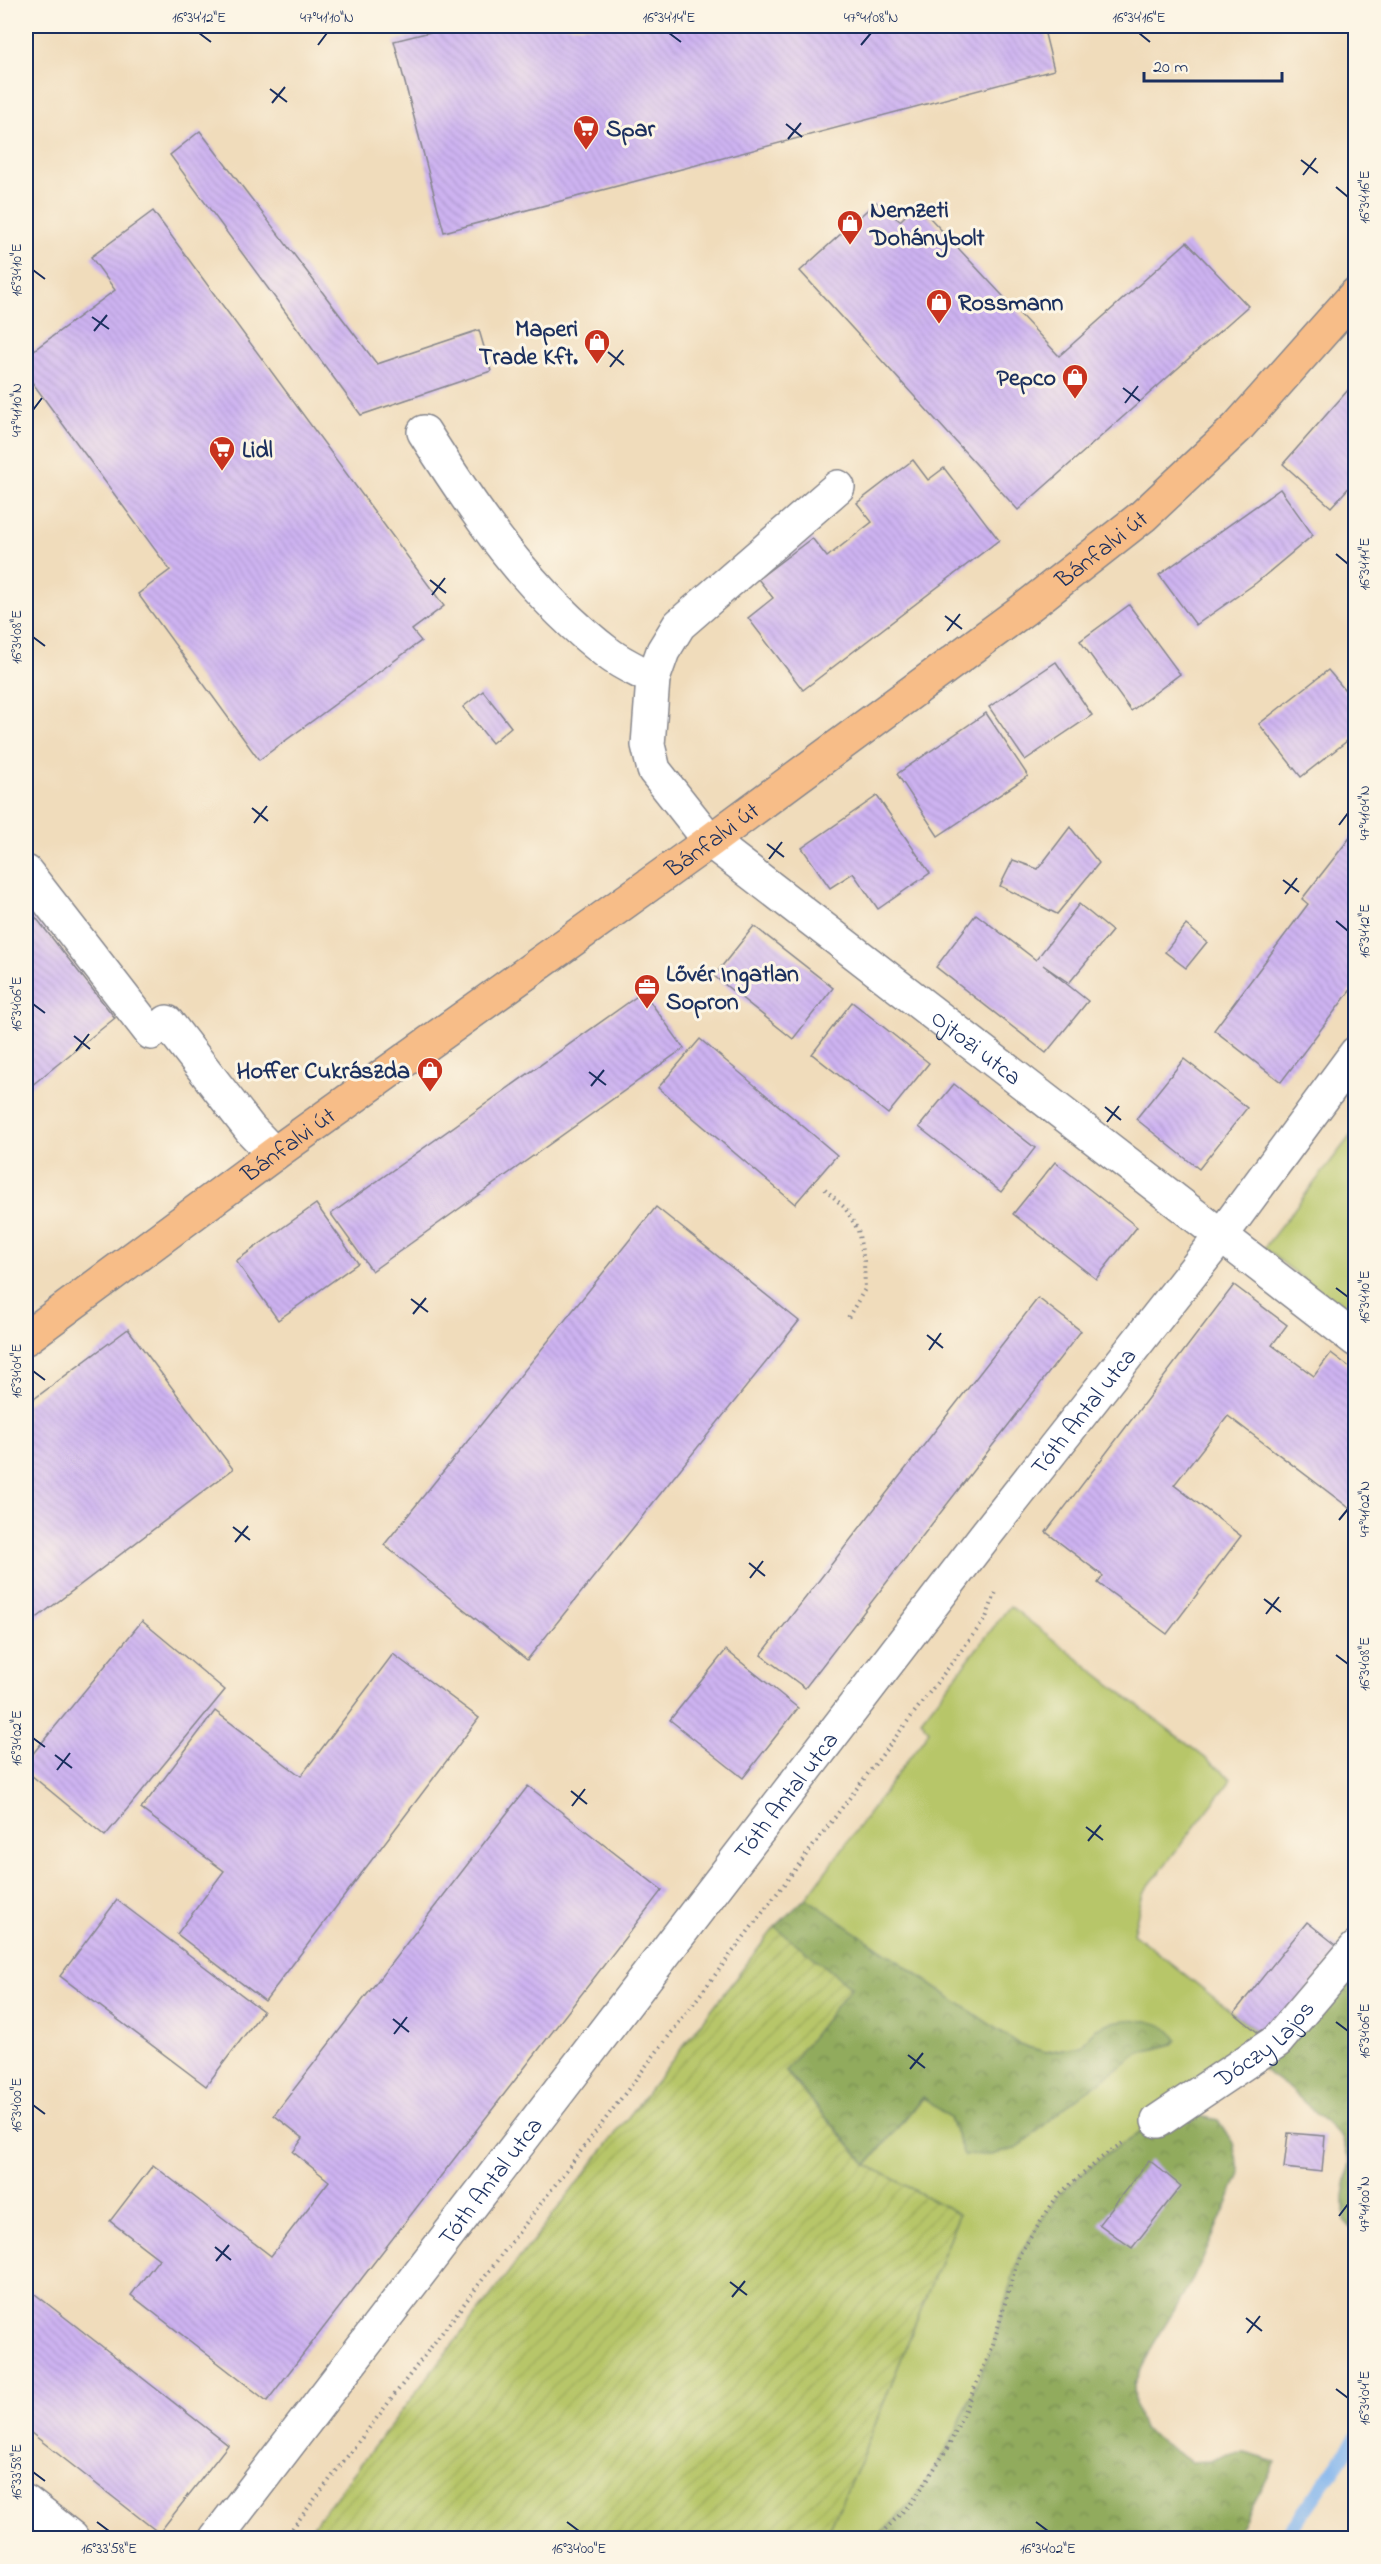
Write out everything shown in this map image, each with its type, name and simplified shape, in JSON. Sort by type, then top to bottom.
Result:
[{"type":"main road","name":"Bánfalvi út","points":[[26,1338],[274,1154],[710,841],[1023,610],[1143,516],[1237,428],[1356,294]]},
{"type":"street","points":[[424,432],[485,525],[558,611],[611,655],[653,679]]},
{"type":"street","name":"Ojtozi utca","points":[[838,487],[679,625],[663,651],[653,679],[648,745],[654,770],[710,841],[1356,1340]]},
{"type":"street","points":[[26,872],[159,1028],[274,1154]]},
{"type":"street","name":"Tóth Antal utca","points":[[216,2538],[984,1537],[1232,1245],[1356,1053]]},
{"type":"street","name":"Dóczy Lajos","points":[[1158,2121],[1277,2041],[1356,1948]]},
{"type":"street","points":[[26,2502],[72,2538]]},
{"type":"path","points":[[825,1189],[846,1208],[854,1222],[858,1230],[864,1261],[865,1289],[846,1321]]},
{"type":"path","points":[[285,2538],[986,1618],[995,1596],[999,1569],[984,1537]]},
{"type":"path","points":[[877,2538],[914,2500],[949,2446],[992,2349],[1019,2255],[1058,2195],[1106,2154],[1158,2121]]},
{"type":"green space","points":[[1355,1130],[1355,1320],[1264,1248]]},
{"type":"green space","points":[[1010,1606],[1232,1779],[1143,1893],[1133,1933],[1267,2040],[1198,2096],[1106,2154],[1058,2195],[1019,2255],[992,2349],[949,2446],[914,2500],[877,2538],[817,2538],[830,2527],[862,2457],[959,2214],[867,2165],[923,2097],[950,2118],[964,2154],[1018,2147],[1065,2107],[1139,2053],[1173,2044],[1176,2039],[1096,2028],[1081,2046],[1046,2052],[1020,2045],[806,1898],[929,1731],[921,1720]]},
{"type":"green space","points":[[806,1898],[1020,2045],[1046,2052],[1081,2046],[1097,2028],[1128,2020],[1152,2022],[1162,2026],[1177,2040],[1173,2044],[1139,2053],[1065,2107],[1018,2148],[992,2155],[964,2155],[950,2118],[922,2097],[867,2165],[785,2070],[851,1987],[775,1927]]},
{"type":"green space","points":[[775,1927],[851,1987],[785,2071],[867,2165],[959,2214],[862,2457],[830,2527],[817,2538],[326,2538],[312,2527]]},
{"type":"green space","points":[[1355,1948],[1355,2232],[1344,2220],[1344,2196],[1350,2162],[1342,2138],[1290,2089],[1250,2060]]},
{"type":"green space","points":[[1191,2114],[1218,2120],[1233,2143],[1240,2174],[1194,2278],[1153,2345],[1134,2384],[1135,2405],[1143,2429],[1191,2462],[1210,2461],[1228,2454],[1245,2453],[1276,2462],[1235,2538],[877,2538],[914,2500],[949,2446],[992,2349],[1019,2255],[1058,2195],[1106,2154],[1158,2121]]},
{"type":"building","name":"Spar","points":[[454,26],[1043,26],[1054,70],[444,232],[394,41]]},
{"type":"building","points":[[200,131],[377,364],[479,330],[491,371],[361,415],[170,155]]},
{"type":"building","points":[[876,202],[900,221],[917,204],[1059,356],[1187,242],[1248,306],[1018,510],[800,271]]},
{"type":"building","name":"Lidl","points":[[153,211],[444,606],[412,630],[421,641],[259,760],[138,594],[170,570],[26,374],[26,356],[115,290],[91,257]]},
{"type":"building","points":[[1356,381],[1356,480],[1331,507],[1283,464]]},
{"type":"building","points":[[913,460],[928,480],[944,468],[999,540],[803,690],[748,618],[773,598],[758,579],[812,538],[827,557],[872,522],[857,503]]},
{"type":"building","points":[[1280,489],[1313,535],[1256,583],[1196,625],[1159,575]]},
{"type":"building","points":[[1129,605],[1180,674],[1131,711],[1080,641]]},
{"type":"building","points":[[1056,662],[1092,715],[1025,760],[989,707]]},
{"type":"building","points":[[1328,670],[1356,703],[1356,734],[1301,777],[1259,724]]},
{"type":"building","points":[[483,691],[511,727],[492,743],[463,707]]},
{"type":"building","points":[[986,713],[1028,776],[938,836],[897,774]]},
{"type":"building","points":[[877,796],[930,873],[878,909],[853,873],[830,888],[802,848]]},
{"type":"building","points":[[1070,827],[1099,863],[1057,914],[1000,886],[1013,860],[1038,869]]},
{"type":"building","points":[[1356,830],[1356,983],[1281,1082],[1214,1030],[1308,904],[1302,899]]},
{"type":"building","points":[[1079,904],[1112,931],[1069,983],[1043,965],[1088,1001],[1046,1053],[936,967],[976,914],[1036,960]]},
{"type":"building","points":[[26,905],[115,1018],[26,1090]]},
{"type":"building","points":[[1186,925],[1207,942],[1186,968],[1165,952]]},
{"type":"building","points":[[754,926],[833,988],[793,1039],[714,976]]},
{"type":"building","points":[[643,992],[684,1048],[372,1271],[331,1214]]},
{"type":"building","points":[[852,1002],[929,1063],[888,1114],[812,1054]]},
{"type":"building","points":[[700,1039],[837,1155],[795,1204],[658,1088]]},
{"type":"building","points":[[1184,1059],[1247,1108],[1199,1169],[1136,1119]]},
{"type":"building","points":[[954,1084],[1035,1148],[1001,1192],[919,1127]]},
{"type":"building","points":[[1055,1162],[1137,1227],[1096,1279],[1013,1214]]},
{"type":"building","points":[[316,1204],[358,1263],[278,1320],[236,1261]]},
{"type":"building","points":[[656,1207],[799,1321],[527,1660],[384,1545]]},
{"type":"building","points":[[1234,1285],[1287,1325],[1272,1345],[1314,1376],[1331,1353],[1356,1372],[1356,1505],[1352,1510],[1228,1416],[1174,1485],[1241,1536],[1167,1634],[1098,1583],[1103,1576],[1046,1532]]},
{"type":"building","points":[[1038,1298],[1081,1331],[805,1688],[761,1655]]},
{"type":"building","points":[[128,1329],[233,1469],[26,1626],[26,1405]]},
{"type":"building","points":[[142,1621],[225,1690],[105,1836],[26,1771],[26,1762]]},
{"type":"building","points":[[726,1650],[798,1708],[743,1778],[670,1720]]},
{"type":"building","points":[[393,1654],[479,1718],[265,2001],[177,1934],[224,1871],[141,1809],[215,1711],[301,1776]]},
{"type":"building","points":[[528,1786],[662,1890],[267,2401],[131,2295],[159,2259],[110,2221],[153,2165],[271,2256],[329,2181],[293,2152],[303,2138],[274,2115]]},
{"type":"building","points":[[117,1900],[263,2011],[206,2086],[60,1976]]},
{"type":"building","points":[[1307,1922],[1340,1948],[1267,2040],[1234,2013]]},
{"type":"building","points":[[1288,2133],[1325,2136],[1322,2172],[1284,2168]]},
{"type":"building","points":[[1149,2160],[1181,2186],[1132,2248],[1099,2224]]},
{"type":"building","points":[[26,2287],[228,2445],[159,2533],[26,2429]]},
{"type":"waterway","points":[[1285,2538],[1356,2438]]},
{"type":"place","name":"Spar","points":[[586,151]]},
{"type":"place","name":"Nemzeti Dohánybolt","points":[[850,246]]},
{"type":"place","name":"Rossmann","points":[[939,325]]},
{"type":"place","name":"Maperi Trade Kft.","points":[[597,365]]},
{"type":"place","name":"Pepco","points":[[1075,400]]},
{"type":"place","name":"Lidl","points":[[222,472]]},
{"type":"place","name":"Lővér Ingatlan Sopron","points":[[647,1010]]},
{"type":"place","name":"Hoffer Cukrászda","points":[[430,1093]]}]
